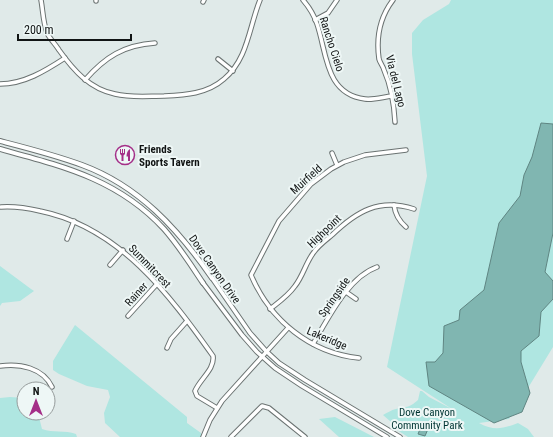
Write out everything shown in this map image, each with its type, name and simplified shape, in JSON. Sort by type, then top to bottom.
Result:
[{"type":"street","points":[[41,0],[44,21],[48,34],[74,70],[85,80],[103,90],[121,96],[182,95],[198,93],[223,80],[233,71],[241,58],[246,47],[255,11],[260,0]]},
{"type":"street","name":"Rancho Cielo","points":[[303,0],[315,20],[331,76],[341,89],[364,99],[392,96]]},
{"type":"street","points":[[315,20],[328,13],[337,0]]},
{"type":"street","name":"Via del Lago","points":[[393,0],[382,18],[379,37],[379,60],[384,69],[392,96],[395,122]]},
{"type":"street","points":[[85,80],[93,70],[105,60],[117,53],[140,44],[155,43]]},
{"type":"street","points":[[0,84],[15,83],[37,75],[65,58]]},
{"type":"street","points":[[218,58],[233,71]]},
{"type":"street","name":"Dove Canyon Drive","points":[[0,141],[83,165],[107,176],[145,200],[173,227],[212,278],[250,333],[266,351],[279,363],[305,380],[400,437]]},
{"type":"street","name":"Dove Canyon Drive","points":[[0,149],[39,158],[84,174],[107,185],[146,211],[167,232],[242,335],[262,357],[275,368],[302,386],[387,437]]},
{"type":"street","name":"Muirfield","points":[[253,270],[278,221],[311,184],[338,165],[365,155],[406,150]]},
{"type":"street","points":[[332,153],[338,165]]},
{"type":"street","points":[[394,205],[400,222],[406,227]]},
{"type":"street","name":"Highpoint","points":[[270,309],[284,298],[295,286],[315,250],[348,220],[366,210],[383,206],[402,205],[414,209]]},
{"type":"street","name":"Summitcrest","points":[[1,207],[13,206],[33,209],[74,221],[103,236],[123,250],[138,264],[157,284],[213,356],[214,360],[211,366],[195,391],[197,396],[216,408]]},
{"type":"street","points":[[67,239],[74,221]]},
{"type":"street","points":[[110,265],[123,250]]},
{"type":"street","name":"Springside","points":[[313,344],[346,292],[361,274],[377,267]]},
{"type":"street","name":"Lakeridge","points":[[253,270],[251,275],[253,280],[270,309],[288,328],[313,344],[349,358],[359,358]]},
{"type":"street","name":"Rainer","points":[[128,316],[157,284]]},
{"type":"street","points":[[213,296],[220,291]]},
{"type":"street","points":[[346,292],[356,299]]},
{"type":"street","points":[[167,348],[171,339],[187,321]]},
{"type":"street","points":[[203,437],[216,408],[288,328]]},
{"type":"street","points":[[0,366],[18,365],[33,369],[44,375],[49,381]]},
{"type":"street","points":[[231,437],[262,406],[269,408],[302,436]]},
{"type":"green space","name":"Dove Canyon Community Park","points":[[451,0],[553,0],[553,347],[509,419],[479,423],[484,426],[498,428],[507,427],[518,423],[528,429],[534,437],[408,437],[397,430],[398,428],[383,415],[392,410],[412,405],[418,400],[420,391],[452,409],[387,367],[427,176],[412,54],[412,33],[423,20],[449,4]]},
{"type":"green space","points":[[0,266],[34,291],[20,301],[2,303],[0,306]]},
{"type":"green space","points":[[75,325],[187,417],[187,423],[201,433],[201,437],[120,437],[105,423],[104,413],[110,397],[108,390],[87,386],[53,370],[53,361]]},
{"type":"green space","points":[[16,397],[16,421],[40,421],[42,429],[68,432],[76,434],[77,437],[0,437],[0,398]]},
{"type":"green space","points":[[335,417],[374,437],[339,437],[319,419]]},
{"type":"shaded area","points":[[541,123],[553,124],[553,233],[545,272],[553,281],[553,299],[541,312],[539,336],[521,351],[521,362],[530,393],[522,412],[494,423],[429,386],[426,362],[435,362],[443,353],[444,326],[459,320],[460,310],[484,290],[499,223],[520,196],[524,175],[532,157]]},
{"type":"shaded area","points":[[423,422],[431,425],[432,427],[428,429],[425,436],[418,434]]},
{"type":"place","name":"Friends Sports Tavern","points":[[125,155]]}]
